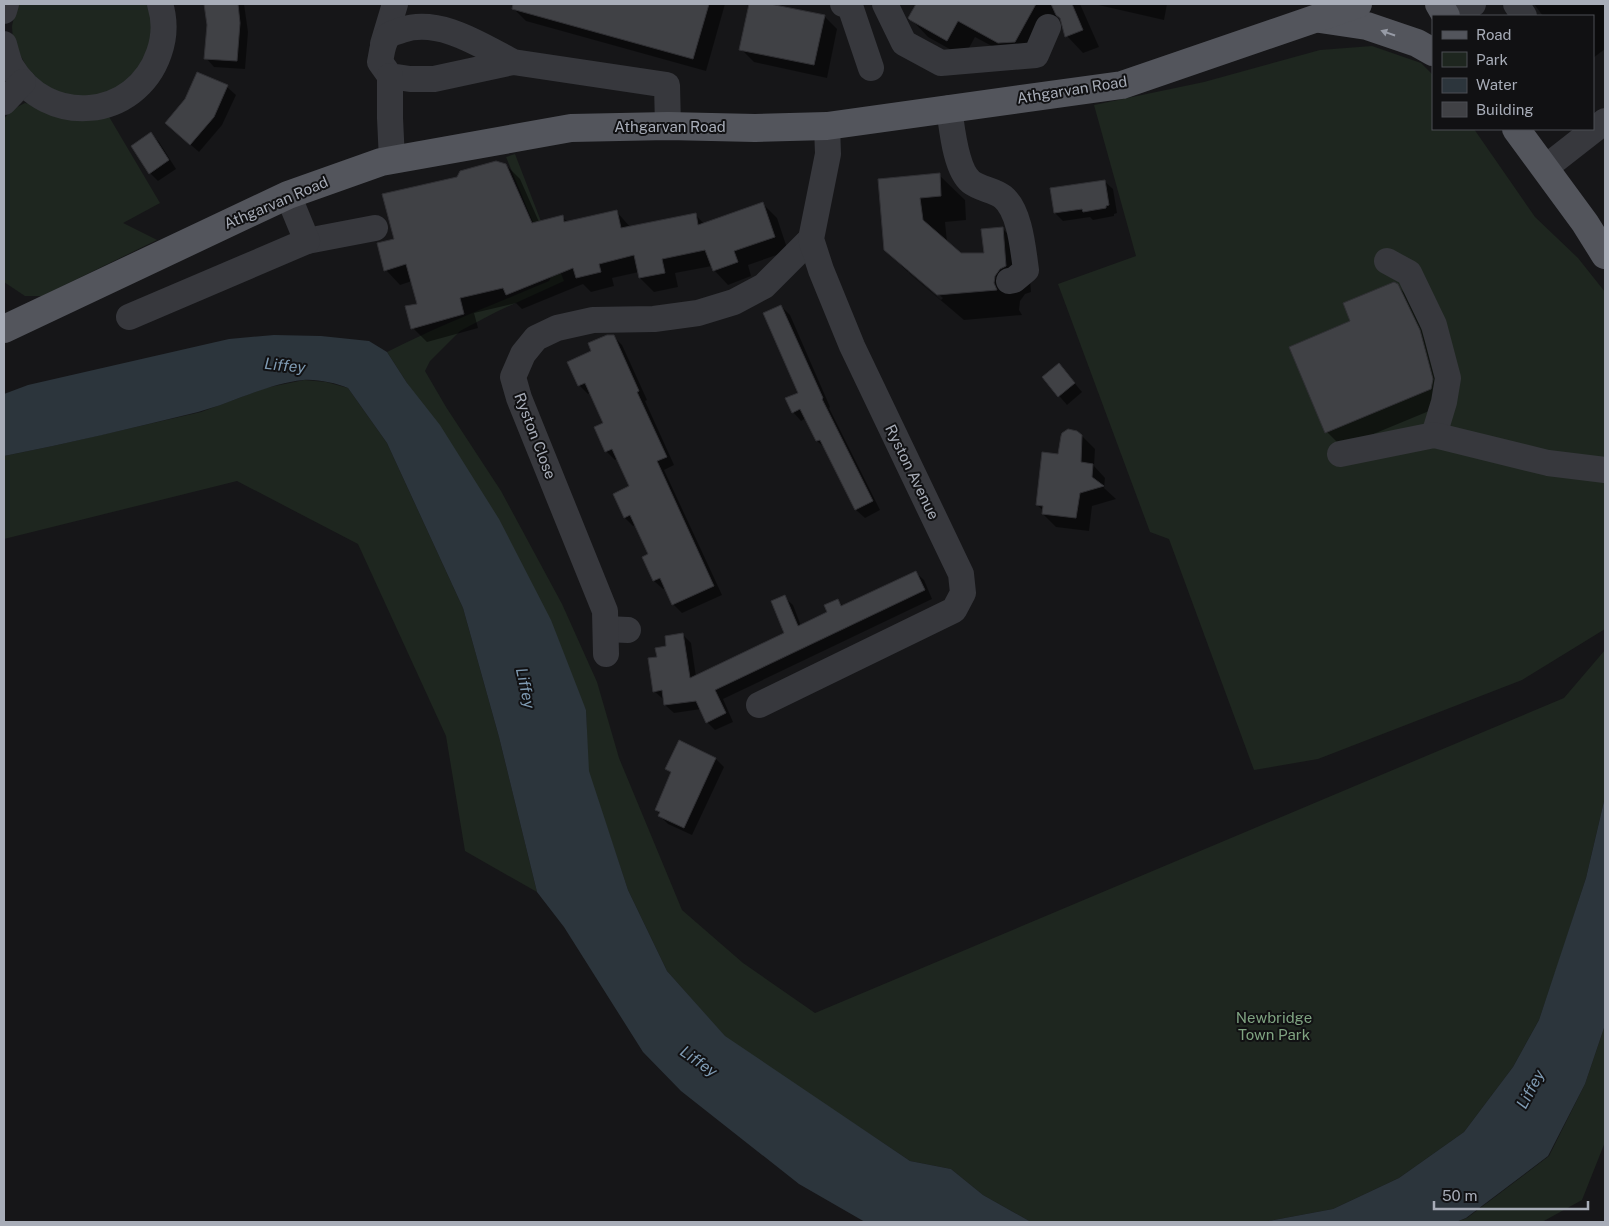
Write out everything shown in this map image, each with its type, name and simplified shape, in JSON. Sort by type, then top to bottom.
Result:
[{"type":"main road","name":"Athgarvan Road","points":[[4,329],[288,195],[381,162],[570,128],[827,126],[1122,85],[1358,4]]},
{"type":"main road","points":[[1439,4],[1445,15]]},
{"type":"main road","points":[[1315,18],[1368,26],[1417,43],[1432,51]]},
{"type":"main road","points":[[1517,130],[1605,255]]},
{"type":"street","points":[[4,11],[6,4]]},
{"type":"street","points":[[4,44],[10,65],[22,82],[38,95],[55,104],[75,108],[94,108],[119,100],[140,86],[155,65],[163,41],[164,15],[160,4]]},
{"type":"street","points":[[392,160],[390,76],[380,62],[383,44],[395,4]]},
{"type":"street","points":[[843,4],[850,6],[871,68]]},
{"type":"street","points":[[885,4],[904,43],[940,63],[1036,55],[1048,27]]},
{"type":"street","points":[[1457,15],[1473,4]]},
{"type":"street","points":[[1516,4],[1523,15]]},
{"type":"street","points":[[383,44],[389,34],[406,29],[430,27],[457,34],[513,62],[667,84],[668,126]]},
{"type":"street","points":[[390,76],[410,79],[434,79],[513,62]]},
{"type":"street","points":[[4,102],[22,82]]},
{"type":"street","points":[[949,108],[953,137],[962,169],[971,182],[1003,197],[1013,211],[1022,239],[1026,270],[1010,281]]},
{"type":"street","points":[[1594,130],[1605,121]]},
{"type":"street","name":"Ryston Avenue","points":[[759,705],[954,610],[964,594],[961,574],[852,346],[821,270],[811,238],[828,154],[827,126]]},
{"type":"street","points":[[1545,168],[1594,130]]},
{"type":"street","points":[[288,195],[307,241]]},
{"type":"street","points":[[128,317],[307,241],[375,228]]},
{"type":"street","name":"Ryston Close","points":[[613,638],[605,611],[518,398],[513,377],[523,354],[536,338],[557,328],[593,320],[654,319],[698,313],[734,302],[764,286],[811,238]]},
{"type":"street","points":[[1387,261],[1409,273],[1434,325],[1448,378],[1444,402],[1434,435]]},
{"type":"street","points":[[1340,454],[1434,435],[1548,463],[1605,470]]},
{"type":"green space","points":[[17,4],[147,4],[151,18],[152,33],[145,61],[114,92],[72,99],[33,79],[13,41],[12,26]]},
{"type":"green space","points":[[1372,46],[1421,63],[1432,74],[1432,130],[1475,130],[1535,217],[1578,258],[1605,292],[1605,629],[1522,680],[1318,759],[1254,770],[1169,539],[1150,532],[1058,284],[1136,256],[1094,105],[1204,82],[1320,50]]},
{"type":"green space","points":[[25,103],[108,115],[160,203],[123,223],[157,240],[42,296],[25,296],[4,282],[4,119],[11,110]]},
{"type":"green space","name":"Newbridge Town Park","points":[[515,154],[564,281],[496,312],[460,331],[430,361],[425,371],[446,407],[501,491],[562,604],[597,682],[619,758],[682,910],[743,963],[815,1013],[1564,698],[1605,650],[1605,797],[1586,878],[1539,1020],[1513,1067],[1464,1132],[1399,1178],[1333,1209],[1263,1222],[1031,1222],[983,1195],[951,1169],[910,1161],[727,1039],[667,971],[628,890],[588,771],[586,710],[407,383],[387,352],[447,324],[549,281],[551,277],[550,264],[506,157]]},
{"type":"green space","points":[[304,380],[326,382],[348,388],[387,443],[463,608],[499,737],[537,892],[465,851],[446,736],[358,544],[237,481],[4,539],[4,456],[201,412],[265,388]]},
{"type":"green space","points":[[1605,1025],[1605,1142],[1582,1200],[1542,1222],[1456,1222],[1467,1218],[1549,1156],[1585,1084]]},
{"type":"water","name":"Liffey","points":[[274,335],[321,336],[369,341],[387,352],[407,383],[440,425],[499,519],[551,620],[586,710],[589,771],[628,890],[667,971],[725,1036],[910,1161],[951,1169],[983,1195],[1031,1222],[865,1222],[799,1184],[681,1091],[643,1052],[564,927],[537,892],[499,737],[463,608],[387,443],[348,388],[315,380],[289,382],[198,412],[4,456],[4,394],[28,385],[229,339]]},
{"type":"water","name":"Liffey","points":[[1605,797],[1605,1025],[1585,1084],[1548,1156],[1466,1218],[1456,1222],[1263,1222],[1333,1209],[1399,1178],[1464,1132],[1513,1067],[1539,1020],[1586,878]]},
{"type":"building","points":[[204,4],[238,4],[240,23],[237,61],[204,59],[207,25]]},
{"type":"building","points":[[513,4],[709,4],[693,59],[512,9]]},
{"type":"building","points":[[749,4],[770,4],[825,15],[814,65],[739,50]]},
{"type":"building","points":[[916,4],[1036,4],[1015,42],[998,43],[958,21],[947,41],[908,18]]},
{"type":"building","points":[[1051,4],[1072,4],[1083,30],[1065,37],[1060,18],[1056,15]]},
{"type":"building","points":[[197,72],[228,85],[214,117],[190,145],[165,123],[185,99]]},
{"type":"building","points":[[151,132],[169,160],[149,174],[131,146]]},
{"type":"building","points":[[496,161],[506,164],[532,223],[563,215],[564,222],[617,210],[621,228],[696,213],[698,225],[763,202],[775,237],[734,251],[738,262],[713,271],[705,250],[662,259],[665,273],[639,278],[634,255],[599,264],[601,272],[576,278],[573,268],[506,295],[503,288],[460,298],[464,314],[411,329],[405,306],[417,304],[406,264],[384,271],[377,243],[394,239],[382,194],[457,177],[460,171]]},
{"type":"building","points":[[940,173],[941,196],[920,198],[923,220],[961,253],[984,253],[981,229],[1003,227],[1006,266],[1000,269],[995,276],[994,283],[997,290],[937,295],[884,250],[878,179]]},
{"type":"building","points":[[1105,180],[1109,205],[1106,208],[1083,212],[1082,209],[1054,213],[1050,188]]},
{"type":"building","points":[[1394,282],[1398,284],[1420,330],[1433,379],[1431,389],[1325,433],[1289,347],[1350,321],[1343,303]]},
{"type":"building","points":[[781,305],[822,399],[873,501],[855,510],[820,440],[816,441],[800,409],[792,413],[785,398],[798,393],[763,313]]},
{"type":"building","points":[[607,335],[614,335],[639,391],[637,392],[667,457],[657,461],[714,586],[672,605],[660,578],[653,581],[642,557],[648,554],[630,515],[624,518],[613,494],[629,486],[612,449],[605,452],[594,427],[603,423],[585,383],[578,386],[567,362],[591,351],[588,343]]},
{"type":"building","points":[[1059,363],[1075,383],[1058,397],[1042,377]]},
{"type":"building","points":[[1068,429],[1077,431],[1082,435],[1081,462],[1093,464],[1092,477],[1104,486],[1080,493],[1076,518],[1042,514],[1043,506],[1036,505],[1042,452],[1058,454],[1062,433]]},
{"type":"building","points":[[916,571],[925,590],[715,690],[726,713],[706,723],[696,701],[664,705],[662,690],[653,692],[648,658],[657,657],[655,648],[666,646],[665,636],[683,633],[690,678],[784,633],[771,601],[785,595],[798,626],[827,612],[824,605],[838,599],[841,606]]},
{"type":"building","points":[[679,740],[716,758],[684,828],[658,816],[660,812],[655,810],[671,772],[665,769]]}]
